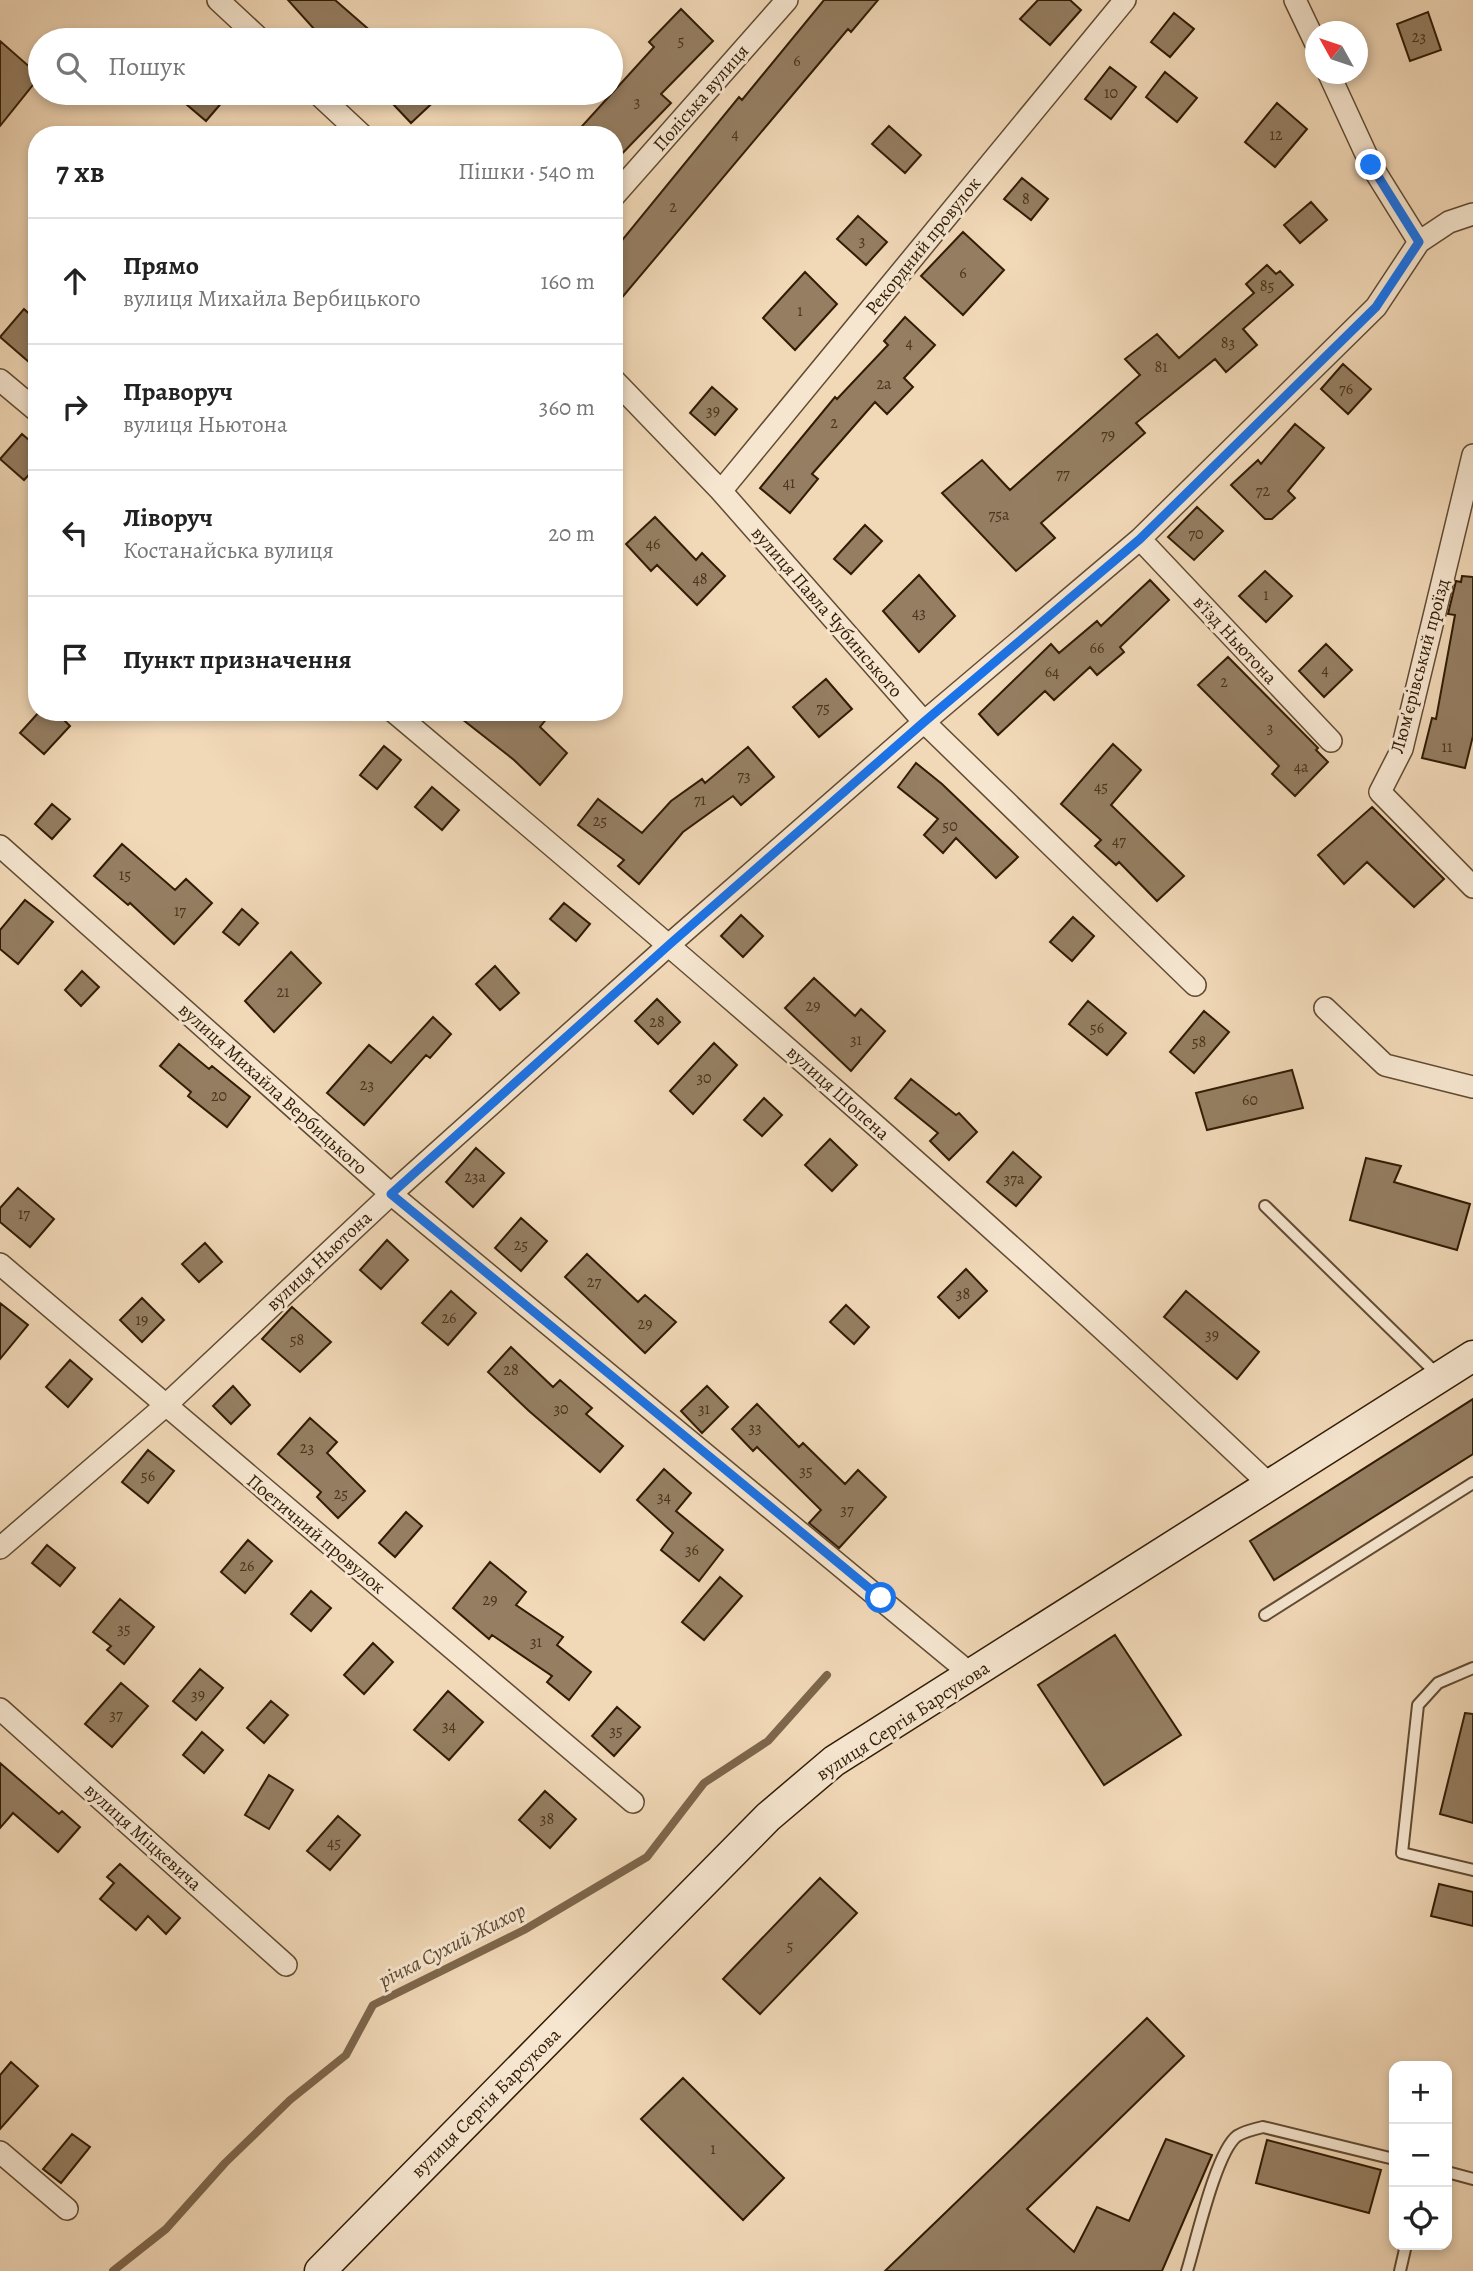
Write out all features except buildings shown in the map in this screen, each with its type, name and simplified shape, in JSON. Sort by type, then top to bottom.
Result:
[{"type":"main road","name":"вулиця Сергія Барсукова","points":[[320,2271],[768,1817],[834,1761],[1473,1356]]},
{"type":"street","points":[[218,0],[248,28]]},
{"type":"street","name":"Поліська вулиця","points":[[623,186],[787,0]]},
{"type":"street","name":"Рекордний провулок","points":[[721,491],[1125,0]]},
{"type":"street","points":[[1296,0],[1305,21]]},
{"type":"street","points":[[1334,84],[1371,165],[1419,242]]},
{"type":"street","points":[[330,105],[352,126]]},
{"type":"street","name":"вулиця Ньютона","points":[[0,1548],[165,1406],[391,1194],[670,944],[924,722],[1140,539],[1376,307],[1419,242],[1449,222],[1473,214]]},
{"type":"street","points":[[0,380],[28,403]]},
{"type":"street","name":"вулиця Павла Чубинського","points":[[623,389],[721,491],[924,722],[1195,985]]},
{"type":"street","name":"Люм'єрівський проїзд","points":[[1473,454],[1402,749],[1380,792],[1473,887]]},
{"type":"street","name":"в’їзд Ньютона","points":[[1140,539],[1331,741]]},
{"type":"street","name":"вулиця Шопена","points":[[405,721],[670,944],[1119,1342],[1271,1486]]},
{"type":"street","name":"вулиця Михайла Вербицького","points":[[0,846],[391,1194],[972,1675]]},
{"type":"street","points":[[1325,1008],[1385,1065],[1473,1087]]},
{"type":"street","name":"Поетичний провулок","points":[[0,1264],[633,1802]]},
{"type":"street","name":"вулиця Міцкевича","points":[[0,1709],[286,1965]]},
{"type":"street","points":[[0,2152],[66,2209]]},
{"type":"lane","points":[[1265,1206],[1440,1377]]},
{"type":"lane","points":[[1265,1615],[1473,1483]]},
{"type":"lane","points":[[1473,1668],[1438,1683],[1418,1705],[1402,1853],[1473,1870]]},
{"type":"lane","points":[[1187,2271],[1223,2154],[1235,2138],[1248,2130],[1263,2127],[1389,2158]]},
{"type":"lane","points":[[1452,2173],[1473,2179]]},
{"type":"lane","points":[[1400,2271],[1405,2250]]},
{"type":"waterway","name":"річка Сухий Жихор","points":[[113,2271],[166,2229],[225,2163],[290,2100],[346,2055],[373,2005],[524,1930],[647,1857],[704,1783],[768,1741],[827,1675]]},
{"type":"route","points":[[881,1598],[391,1194],[670,944],[924,722],[1140,539],[1376,307],[1419,242],[1371,165]]}]
